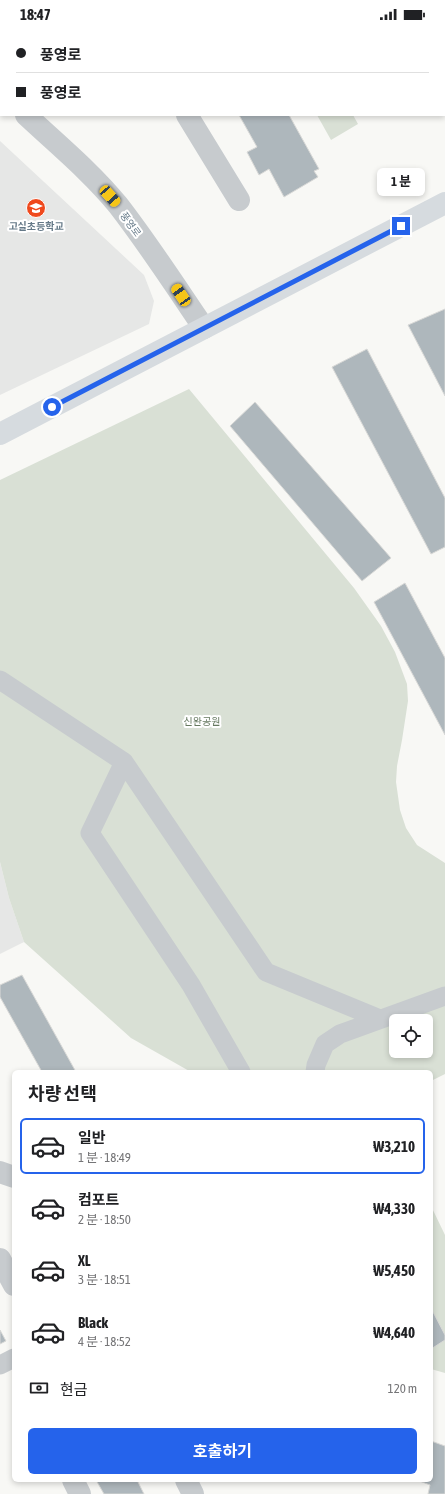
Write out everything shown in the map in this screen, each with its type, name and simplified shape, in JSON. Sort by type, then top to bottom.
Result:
[{"type":"main road","points":[[0,434],[445,203]]},
{"type":"street","points":[[188,116],[239,200]]},
{"type":"street","name":"풍영로","points":[[34,117],[118,205],[204,328]]},
{"type":"street","points":[[0,680],[124,762],[266,972],[380,1019]]},
{"type":"street","points":[[124,762],[90,833],[191,985],[240,1070]]},
{"type":"street","points":[[315,1070],[325,1044],[340,1034],[445,996]]},
{"type":"street","points":[[0,1172],[12,1175]]},
{"type":"street","points":[[0,1259],[12,1281]]},
{"type":"street","points":[[0,1365],[12,1359]]},
{"type":"street","points":[[73,1482],[80,1494]]},
{"type":"street","points":[[187,1482],[193,1494]]},
{"type":"shaded area","name":"고실초등학교","points":[[0,141],[144,275],[154,301],[149,324],[0,395]]},
{"type":"shaded area","points":[[0,862],[9,898],[24,942],[0,954]]},
{"type":"green space","points":[[318,116],[354,116],[358,124],[331,140]]},
{"type":"green space","name":"신완공원","points":[[189,389],[354,588],[381,626],[395,652],[407,684],[408,701],[397,766],[396,782],[400,810],[406,828],[417,845],[445,863],[445,1074],[433,1080],[433,1070],[187,1070],[131,1038],[24,942],[9,898],[0,862],[0,480]]},
{"type":"green space","points":[[433,1210],[445,1235],[445,1373],[433,1370]]},
{"type":"building","points":[[240,116],[290,116],[319,169],[314,171],[318,177],[284,197],[269,169],[259,175],[247,152],[257,147]]},
{"type":"building","points":[[445,309],[445,396],[408,325]]},
{"type":"building","points":[[367,349],[445,498],[445,547],[431,554],[332,367]]},
{"type":"building","points":[[255,402],[391,558],[362,581],[230,426]]},
{"type":"building","points":[[405,583],[445,658],[445,735],[374,602]]},
{"type":"building","points":[[22,975],[75,1070],[41,1070],[0,997],[0,985]]},
{"type":"building","points":[[433,1312],[445,1335],[445,1340],[433,1348]]},
{"type":"building","points":[[0,1330],[6,1341],[0,1344]]},
{"type":"building","points":[[433,1442],[445,1446],[445,1494],[428,1494],[430,1485],[422,1482],[433,1482]]},
{"type":"building","points":[[97,1482],[138,1482],[144,1494],[104,1494]]},
{"type":"place","name":"고실초등학교","points":[[36,208]]},
{"type":"route","points":[[52,407],[401,226]]}]
